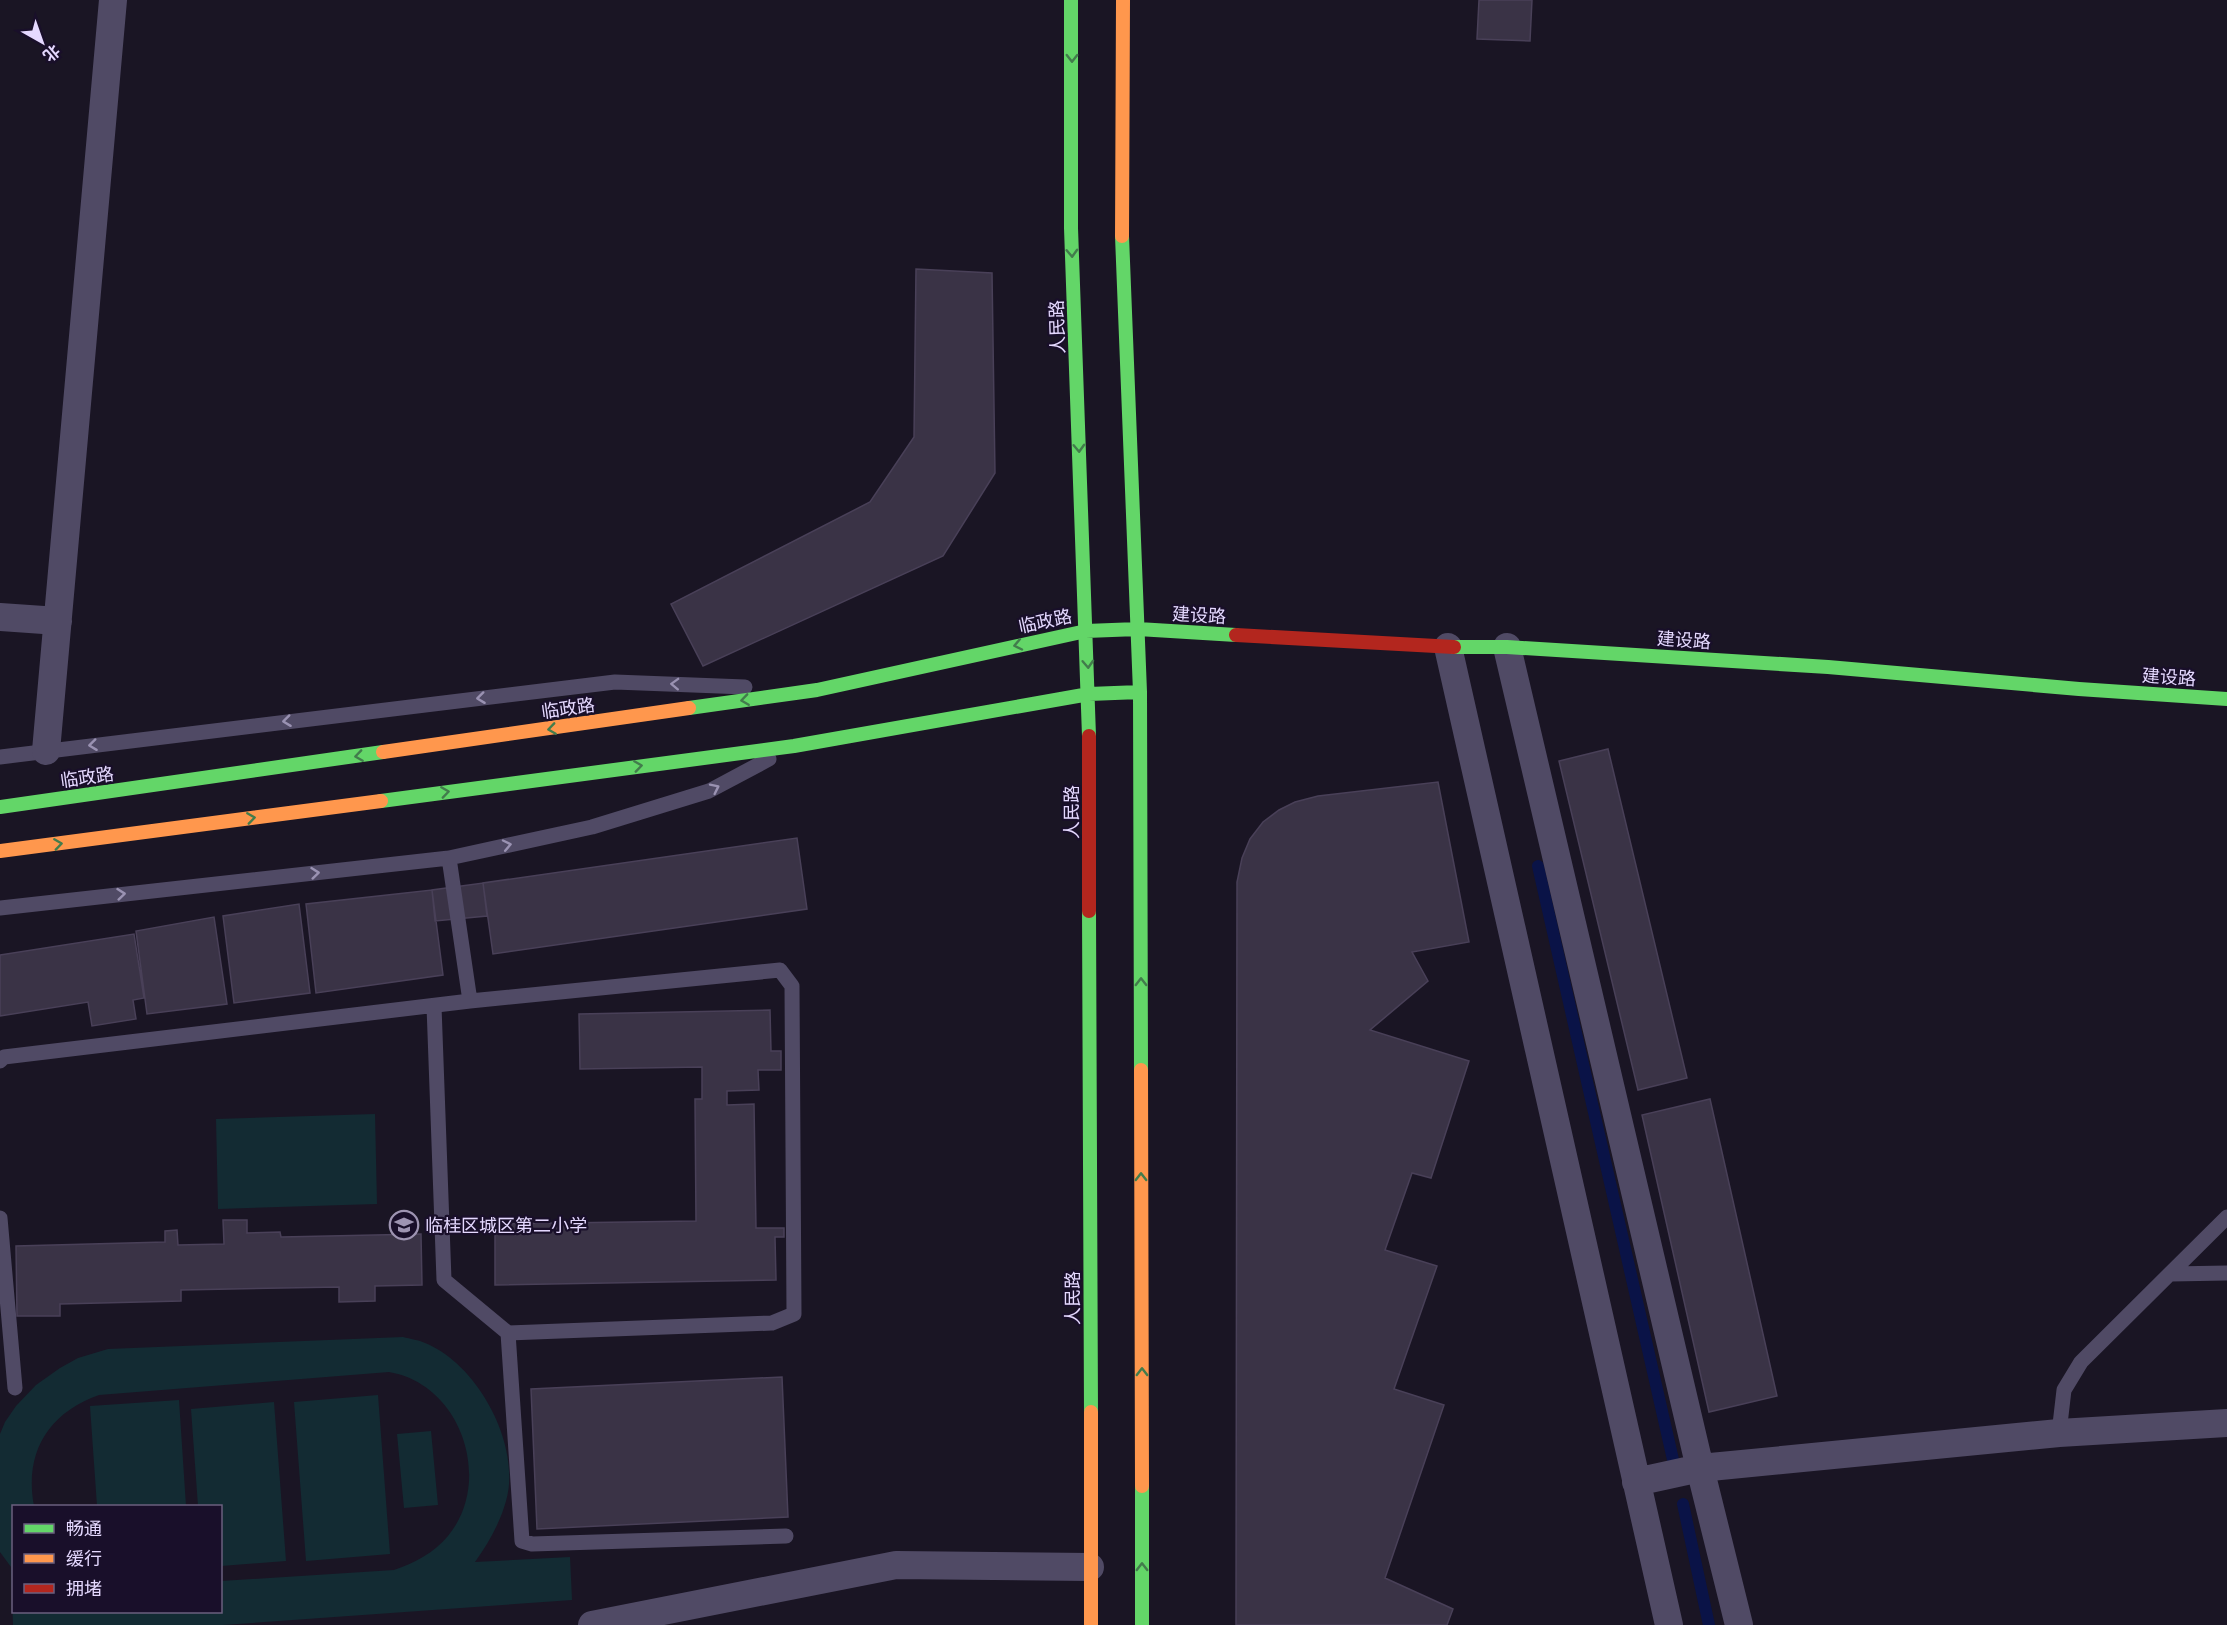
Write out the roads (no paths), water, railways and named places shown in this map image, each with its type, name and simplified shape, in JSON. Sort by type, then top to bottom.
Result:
[{"type":"main road","name":"人民路","points":[[1071,0],[1071,228],[1089,694],[1090,1625]]},
{"type":"main road","points":[[1123,0],[1122,227],[1140,692],[1142,1625]]},
{"type":"main road","name":"临政路","points":[[0,807],[817,690],[1086,631],[1138,629]]},
{"type":"main road","name":"建设路","points":[[1138,629],[1448,646],[1507,647],[1828,667],[2079,689],[2227,699]]},
{"type":"main road","points":[[0,851],[794,746],[1089,694],[1140,692]]},
{"type":"street","points":[[46,751],[113,0]]},
{"type":"street","points":[[0,617],[58,621]]},
{"type":"street","points":[[1448,646],[1669,1625]]},
{"type":"street","points":[[1507,647],[1739,1625]]},
{"type":"street","points":[[1636,1482],[1700,1468],[2059,1433],[2227,1424]]},
{"type":"street","points":[[592,1625],[896,1564],[1090,1567]]},
{"type":"lane","points":[[0,757],[615,682],[817,690]]},
{"type":"lane","points":[[0,908],[449,858],[592,827],[709,792],[794,746]]},
{"type":"lane","points":[[449,858],[470,1001]]},
{"type":"lane","points":[[0,1060],[4,1057],[470,1001],[780,969],[792,986],[794,1314],[772,1323],[508,1333],[444,1280],[434,1006]]},
{"type":"lane","points":[[2059,1433],[2064,1390],[2081,1362],[2227,1217]]},
{"type":"lane","points":[[0,1218],[15,1388]]},
{"type":"lane","points":[[2171,1274],[2227,1273]]},
{"type":"lane","points":[[508,1333],[522,1541],[532,1544],[786,1536]]},
{"type":"waterway","points":[[1538,866],[1674,1464]]},
{"type":"waterway","points":[[1683,1504],[1709,1625]]},
{"type":"place","name":"临桂区城区第二小学","points":[[404,1225]]}]
